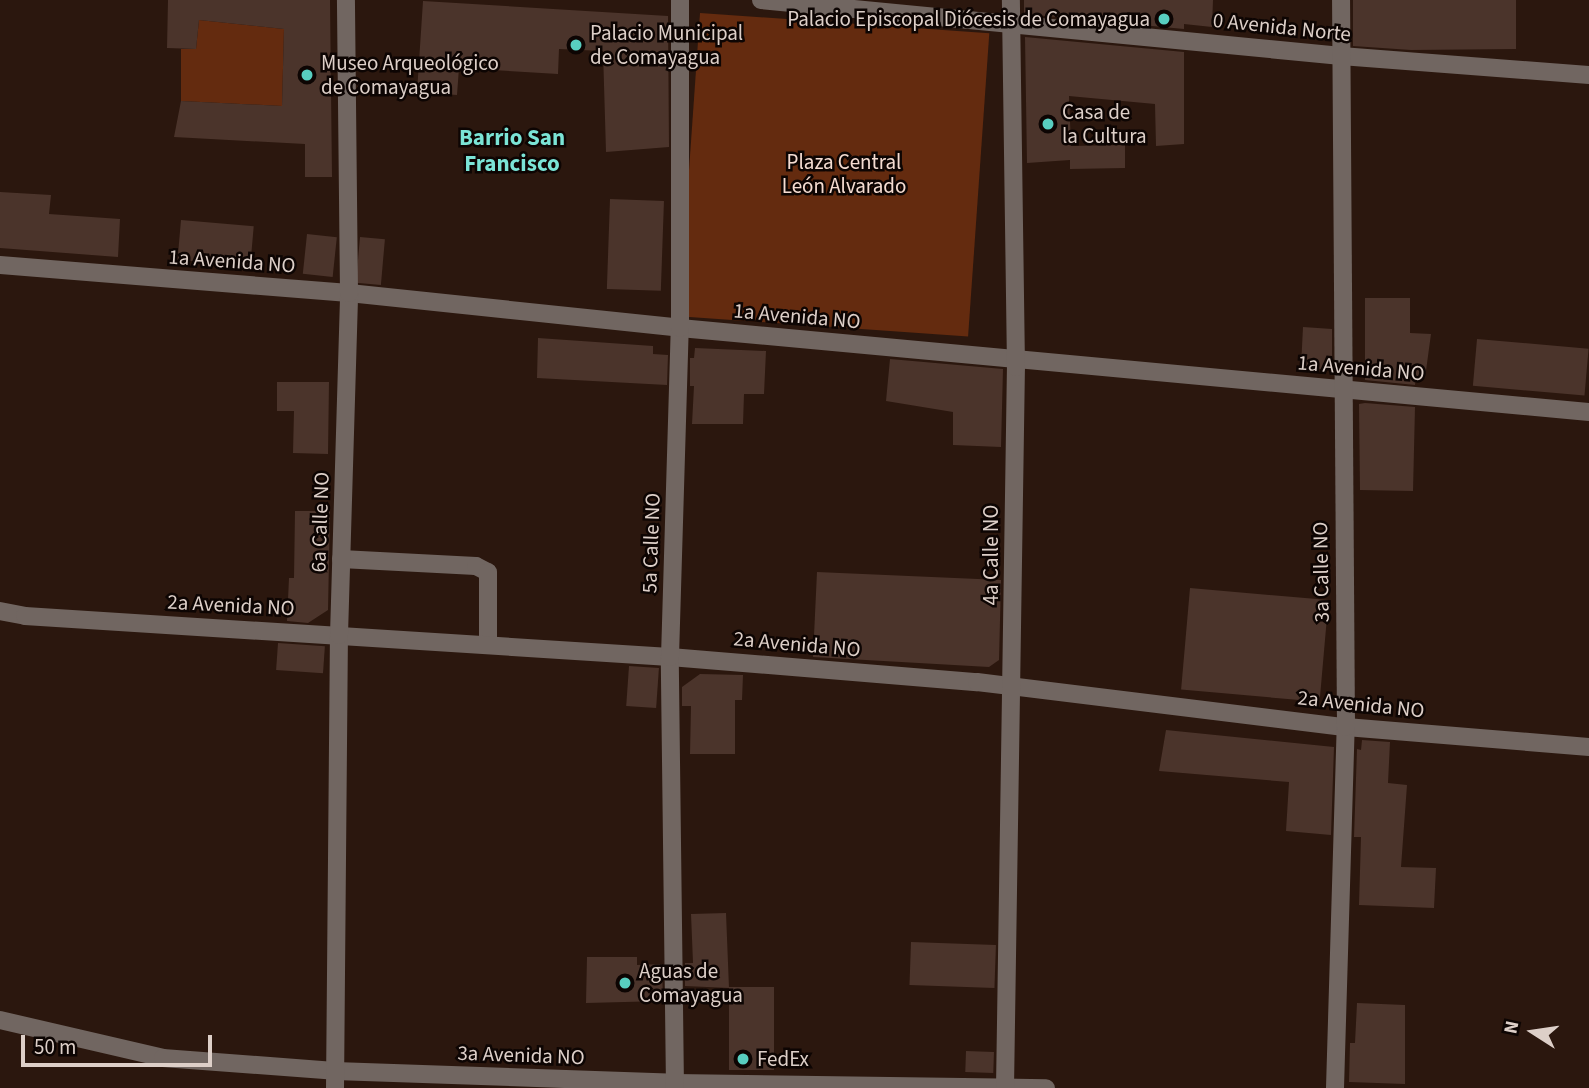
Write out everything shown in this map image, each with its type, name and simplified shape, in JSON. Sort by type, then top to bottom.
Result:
[{"type":"street","name":"6a Calle NO","points":[[335,1079],[339,635],[349,293],[346,0]]},
{"type":"street","name":"5a Calle NO","points":[[675,1086],[670,657],[680,328],[680,0]]},
{"type":"street","name":"0 Avenida Norte","points":[[761,0],[1341,56],[1589,75]]},
{"type":"street","name":"4a Calle NO","points":[[1005,1087],[1016,358],[1011,0]]},
{"type":"street","name":"3a Calle NO","points":[[1335,1088],[1346,727],[1341,389],[1340,0]]},
{"type":"street","name":"1a Avenida NO","points":[[0,265],[349,293],[680,328],[1589,412]]},
{"type":"street","points":[[341,559],[477,566],[488,572],[488,644]]},
{"type":"street","name":"2a Avenida NO","points":[[0,611],[25,617],[488,644],[1013,686],[1346,727],[1589,747]]},
{"type":"street","name":"3a Avenida NO","points":[[0,1020],[163,1058],[335,1079],[675,1086],[1046,1088]]},
{"type":"green space","name":"Plaza Central León Alvarado","points":[[700,13],[989,33],[968,336],[679,316]]},
{"type":"green space","points":[[199,20],[284,29],[282,106],[181,101],[181,49],[196,49]]},
{"type":"building","name":"Museo Arqueológico de Comayagua","points":[[168,0],[330,0],[332,177],[305,177],[305,144],[174,137],[181,101],[282,106],[284,29],[199,20],[196,49],[167,48]]},
{"type":"building","name":"Palacio Episcopal Diócesis de Comayagua","points":[[1024,0],[1213,0],[1212,27],[1184,24],[1184,29],[1024,14]]},
{"type":"building","points":[[1353,0],[1516,0],[1516,49],[1411,50],[1353,46]]},
{"type":"building","name":"Palacio Municipal de Comayagua","points":[[423,1],[668,16],[669,147],[606,152],[603,51],[559,49],[558,74],[459,68],[457,95],[417,92]]},
{"type":"building","name":"Casa de la Cultura","points":[[1025,37],[1184,52],[1184,144],[1156,146],[1155,104],[1069,96],[1071,146],[1125,145],[1125,168],[1070,169],[1070,160],[1027,163]]},
{"type":"building","points":[[0,192],[51,195],[49,214],[120,219],[118,257],[0,248]]},
{"type":"building","points":[[610,199],[664,201],[661,291],[607,289]]},
{"type":"building","points":[[181,220],[254,226],[250,266],[178,260]]},
{"type":"building","points":[[307,234],[337,237],[333,277],[303,274]]},
{"type":"building","points":[[360,237],[385,239],[381,285],[356,283]]},
{"type":"building","points":[[1365,298],[1410,298],[1410,333],[1431,334],[1425,378],[1416,377],[1415,385],[1365,380]]},
{"type":"building","points":[[1303,327],[1332,329],[1332,358],[1321,369],[1301,367]]},
{"type":"building","points":[[538,338],[653,346],[653,354],[668,355],[667,385],[537,378]]},
{"type":"building","points":[[1477,339],[1589,349],[1584,396],[1473,386]]},
{"type":"building","points":[[695,348],[766,351],[764,394],[744,394],[743,424],[692,424],[694,386],[690,386],[690,358],[694,358]]},
{"type":"building","points":[[890,359],[1003,369],[1001,447],[953,445],[953,412],[886,401]]},
{"type":"building","points":[[277,382],[329,382],[328,454],[293,453],[294,411],[277,411]]},
{"type":"building","points":[[1359,404],[1415,407],[1413,491],[1360,490]]},
{"type":"building","points":[[295,511],[330,511],[328,610],[308,623],[287,621],[289,578],[294,578]]},
{"type":"building","points":[[817,572],[1001,580],[999,660],[989,667],[813,657]]},
{"type":"building","points":[[1190,588],[1328,600],[1320,702],[1181,690]]},
{"type":"building","points":[[278,643],[325,646],[323,673],[276,670]]},
{"type":"building","points":[[629,666],[659,668],[656,708],[626,706]]},
{"type":"building","points":[[700,674],[743,675],[742,700],[735,700],[735,754],[690,754],[691,706],[682,706],[682,687]]},
{"type":"building","points":[[1166,730],[1334,747],[1331,835],[1286,831],[1289,782],[1159,771]]},
{"type":"building","points":[[1362,740],[1390,742],[1388,783],[1407,785],[1401,867],[1436,868],[1434,908],[1359,905],[1361,837],[1354,837],[1357,749],[1361,750]]},
{"type":"building","points":[[726,913],[729,988],[685,986],[685,963],[693,963],[691,914]]},
{"type":"building","points":[[911,942],[996,945],[994,988],[909,985]]},
{"type":"building","name":"Aguas de Comayagua","points":[[587,957],[637,957],[637,965],[662,964],[663,1001],[586,1003]]},
{"type":"building","points":[[729,987],[774,987],[774,1070],[729,1070]]},
{"type":"building","points":[[1357,1003],[1405,1005],[1405,1084],[1349,1082],[1350,1043],[1355,1043]]},
{"type":"building","points":[[966,1051],[994,1052],[993,1073],[965,1072]]},
{"type":"place","name":"Palacio Episcopal Diócesis de Comayagua","points":[[1164,19]]},
{"type":"place","name":"Palacio Municipal de Comayagua","points":[[576,45]]},
{"type":"place","name":"Museo Arqueológico de Comayagua","points":[[307,75]]},
{"type":"place","name":"Casa de la Cultura","points":[[1048,124]]},
{"type":"place","name":"Aguas de Comayagua","points":[[625,983]]},
{"type":"place","name":"FedEx","points":[[743,1059]]},
{"type":"district","name":"Barrio San Francisco","points":[[512,151]]}]
